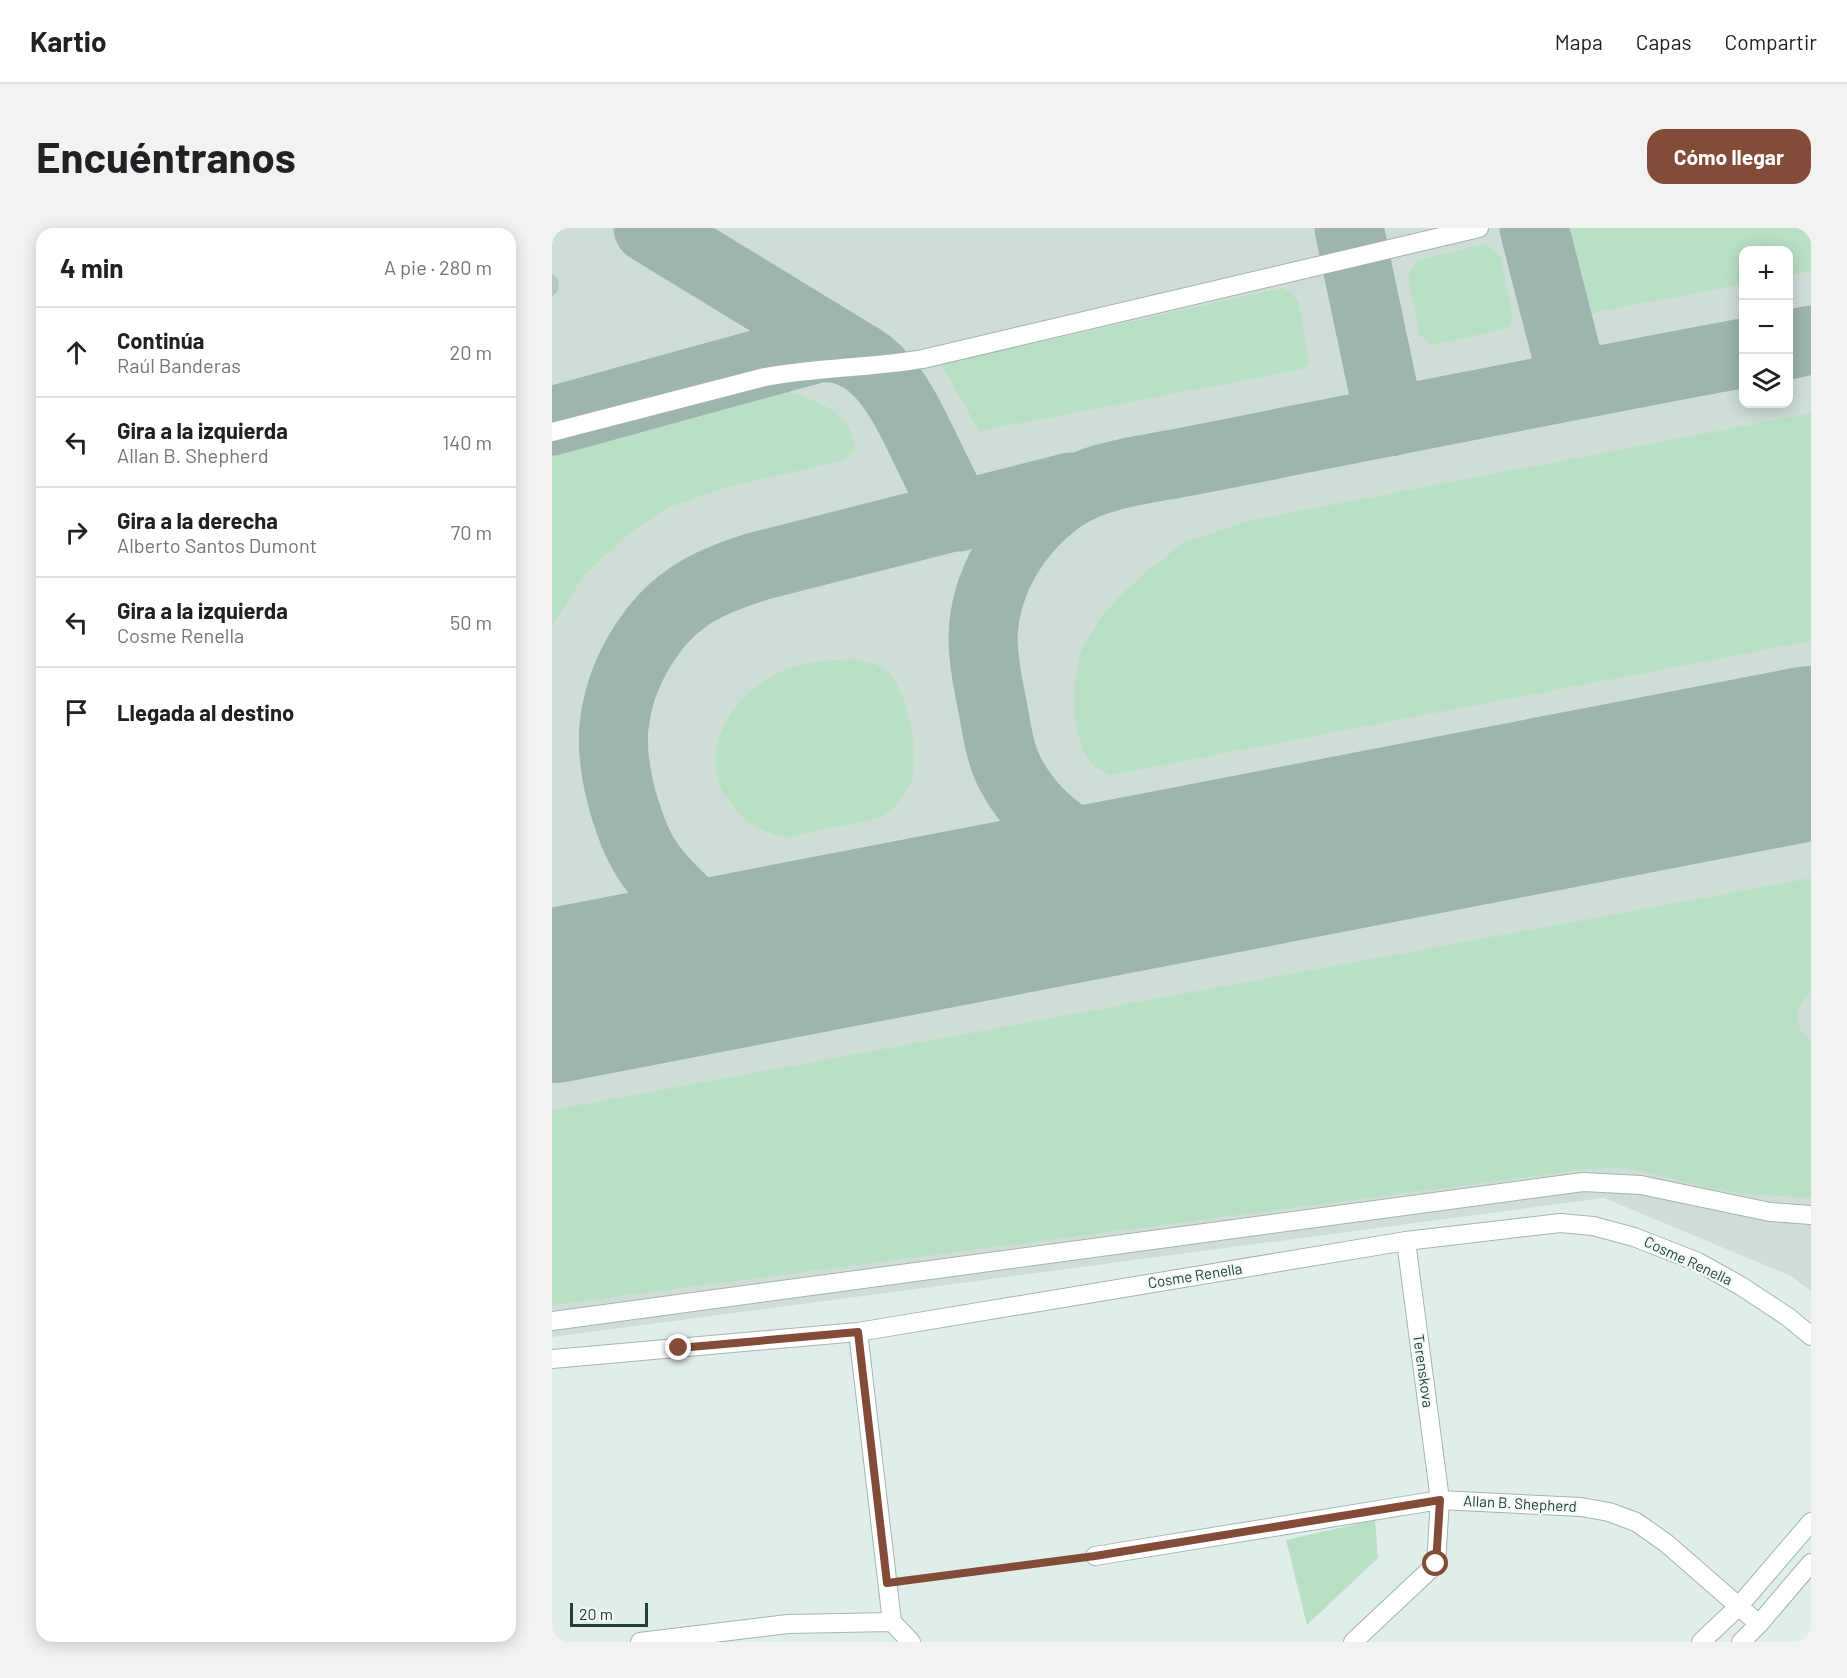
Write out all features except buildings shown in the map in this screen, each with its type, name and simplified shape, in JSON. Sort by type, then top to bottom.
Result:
[{"type":"street","points":[[552,432],[795,371],[898,364],[923,360],[1467,229]]},
{"type":"street","points":[[552,1321],[1583,1182],[1641,1185],[1770,1212],[1811,1215]]},
{"type":"street","name":"Cosme Renella","points":[[552,1359],[858,1332],[1406,1241],[1560,1223],[1593,1226],[1634,1236],[1698,1262],[1742,1286],[1788,1317],[1811,1336]]},
{"type":"street","name":"Terenskova","points":[[1353,1642],[1436,1564],[1440,1500],[1406,1241]]},
{"type":"street","points":[[858,1332],[892,1622],[911,1642]]},
{"type":"street","name":"Allan B. Shepherd","points":[[1095,1556],[1440,1500],[1581,1507],[1609,1512],[1636,1522],[1666,1543],[1759,1624]]},
{"type":"street","points":[[1701,1642],[1739,1606],[1811,1522]]},
{"type":"street","points":[[1741,1642],[1811,1563]]},
{"type":"street","points":[[640,1642],[788,1624],[892,1622]]},
{"type":"path","points":[[887,1583],[1095,1556]]},
{"type":"shaded area","points":[[552,228],[1811,228],[1811,1291],[1791,1276],[1604,1198],[552,1337]]},
{"type":"green space","points":[[1558,228],[1811,228],[1811,271],[1793,274],[1793,246],[1739,246],[1739,285],[1582,315]]},
{"type":"green space","points":[[1485,244],[1500,256],[1513,317],[1508,328],[1433,345],[1419,335],[1408,276],[1417,260]]},
{"type":"green space","points":[[1282,288],[1291,292],[1298,300],[1309,364],[1303,369],[979,431],[941,364]]},
{"type":"green space","points":[[787,391],[827,407],[845,422],[855,448],[844,460],[724,488],[672,506],[624,537],[583,577],[552,626],[552,449],[770,393]]},
{"type":"green space","points":[[1811,413],[1811,641],[1111,775],[1097,769],[1085,756],[1075,723],[1074,691],[1080,653],[1101,617],[1122,594],[1153,566],[1185,542],[1252,520]]},
{"type":"green space","points":[[852,659],[881,667],[896,682],[902,695],[907,709],[914,757],[908,789],[894,808],[887,813],[872,820],[854,824],[782,837],[750,823],[726,797],[716,773],[718,741],[732,711],[755,687],[778,673],[809,663]]},
{"type":"green space","points":[[1811,878],[1811,992],[1800,1004],[1797,1017],[1801,1030],[1811,1042],[1811,1198],[1747,1194],[1709,1188],[1638,1170],[1589,1169],[552,1305],[552,1110]]},
{"type":"green space","points":[[1375,1520],[1378,1558],[1307,1625],[1286,1540]]},
{"type":"taxiway","points":[[648,228],[859,357]]},
{"type":"taxiway","points":[[1349,228],[1390,422]]},
{"type":"taxiway","points":[[1534,228],[1574,384]]},
{"type":"taxiway","points":[[1793,344],[1811,340]]},
{"type":"taxiway","points":[[552,421],[818,348],[838,349],[856,355],[871,365],[897,395],[959,517]]},
{"type":"taxiway","points":[[1213,869],[1163,871],[1140,868],[1096,853],[1075,842],[1038,812],[1023,794],[1007,767],[999,743],[986,672],[983,635],[985,616],[989,597],[1005,561],[1015,544],[1041,514],[1069,493],[1115,475],[1739,354]]},
{"type":"taxiway","points":[[820,944],[757,937],[713,922],[698,914],[685,903],[656,872],[643,854],[633,833],[622,799],[613,738],[617,707],[630,669],[640,650],[665,617],[680,603],[696,592],[727,577],[759,566],[1071,487]]},
{"type":"runway","points":[[552,996],[1811,753]]},
{"type":"route","points":[[679,1348],[858,1332],[887,1583],[1095,1556],[1440,1500],[1436,1564]]}]
